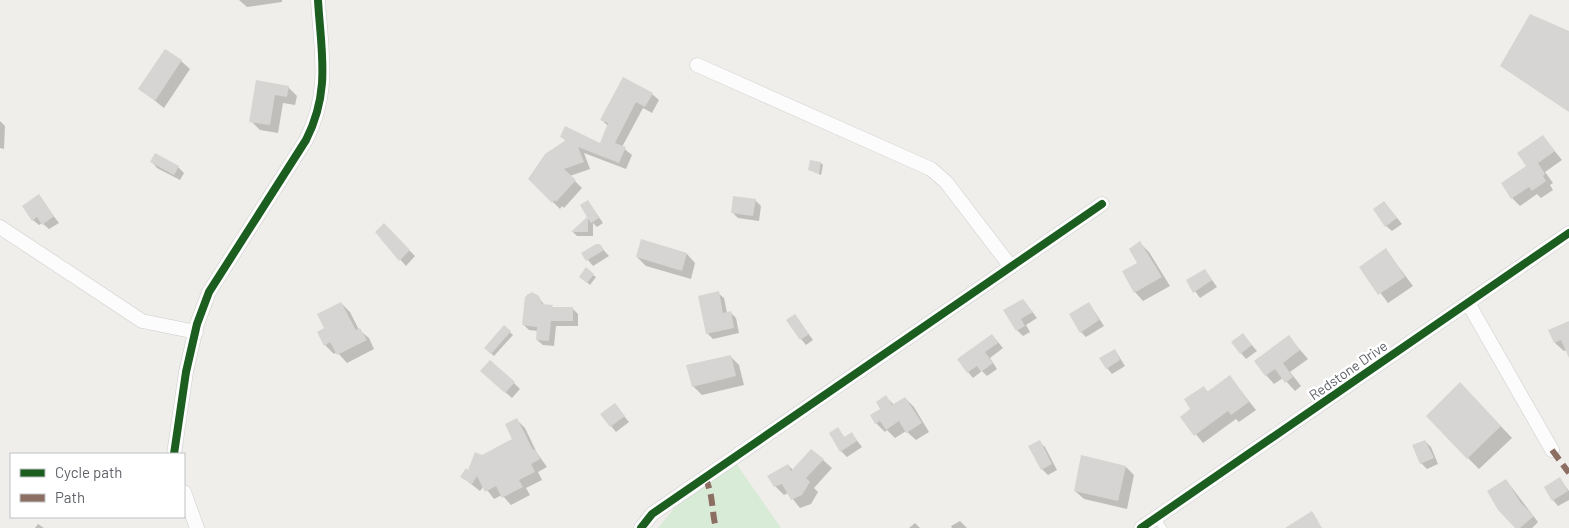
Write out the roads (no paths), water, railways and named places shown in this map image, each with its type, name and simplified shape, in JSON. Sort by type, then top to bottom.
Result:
[{"type":"street","points":[[174,453],[186,372],[209,292],[306,140],[317,119],[322,95],[318,0]]},
{"type":"street","points":[[696,65],[931,169],[946,182],[1011,267]]},
{"type":"street","points":[[641,528],[652,514],[1102,204]]},
{"type":"street","points":[[0,227],[142,321],[196,332]]},
{"type":"street","name":"Redstone Drive","points":[[1141,528],[1159,523],[1569,233]]},
{"type":"street","points":[[1468,303],[1552,450]]},
{"type":"street","points":[[185,495],[197,528]]}]
